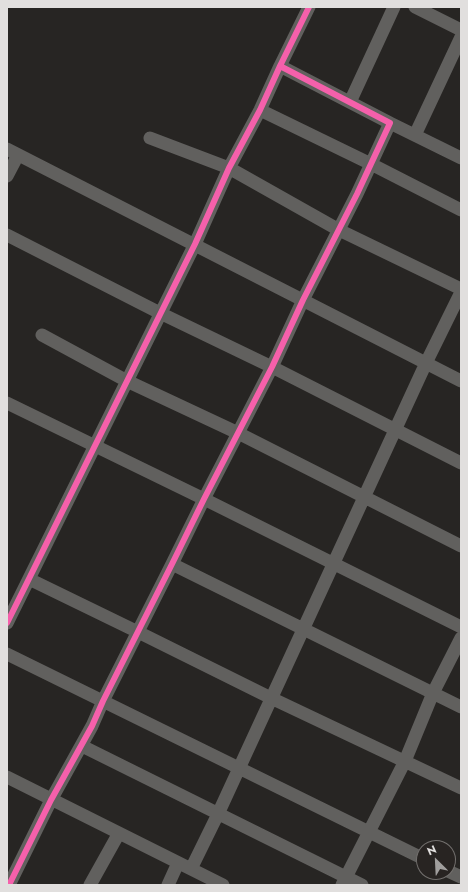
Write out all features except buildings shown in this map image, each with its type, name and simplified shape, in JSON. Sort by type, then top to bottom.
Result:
[{"type":"street","points":[[7,623],[195,244],[229,168],[260,110],[309,7]]},
{"type":"street","points":[[350,102],[394,7]]},
{"type":"street","points":[[415,7],[461,30]]},
{"type":"street","points":[[415,135],[461,37]]},
{"type":"street","points":[[280,66],[461,158]]},
{"type":"street","points":[[260,110],[461,210]]},
{"type":"street","points":[[9,885],[51,800],[82,746],[204,499],[272,367],[303,300],[339,230],[390,123]]},
{"type":"street","points":[[150,138],[229,168],[339,230],[461,289]]},
{"type":"street","points":[[7,176],[13,152],[461,381]]},
{"type":"street","points":[[7,235],[461,463]]},
{"type":"street","points":[[190,869],[218,814],[426,363],[461,292]]},
{"type":"street","points":[[42,335],[127,381],[238,433],[461,546]]},
{"type":"street","points":[[7,404],[204,499],[461,627]]},
{"type":"street","points":[[172,564],[461,707]]},
{"type":"street","points":[[28,579],[271,698],[461,788]]},
{"type":"street","points":[[344,881],[405,761],[433,693],[461,638]]},
{"type":"street","points":[[7,654],[416,855]]},
{"type":"street","points":[[82,746],[218,814],[344,881],[362,885]]},
{"type":"street","points":[[7,777],[222,885]]},
{"type":"street","points":[[90,885],[119,833]]},
{"type":"street","points":[[168,885],[178,863]]},
{"type":"cycle path","points":[[7,623],[195,244],[229,168],[260,110],[309,7]]},
{"type":"cycle path","points":[[9,885],[51,800],[92,726],[204,499],[272,367],[303,300],[357,194],[390,123],[280,66]]}]
